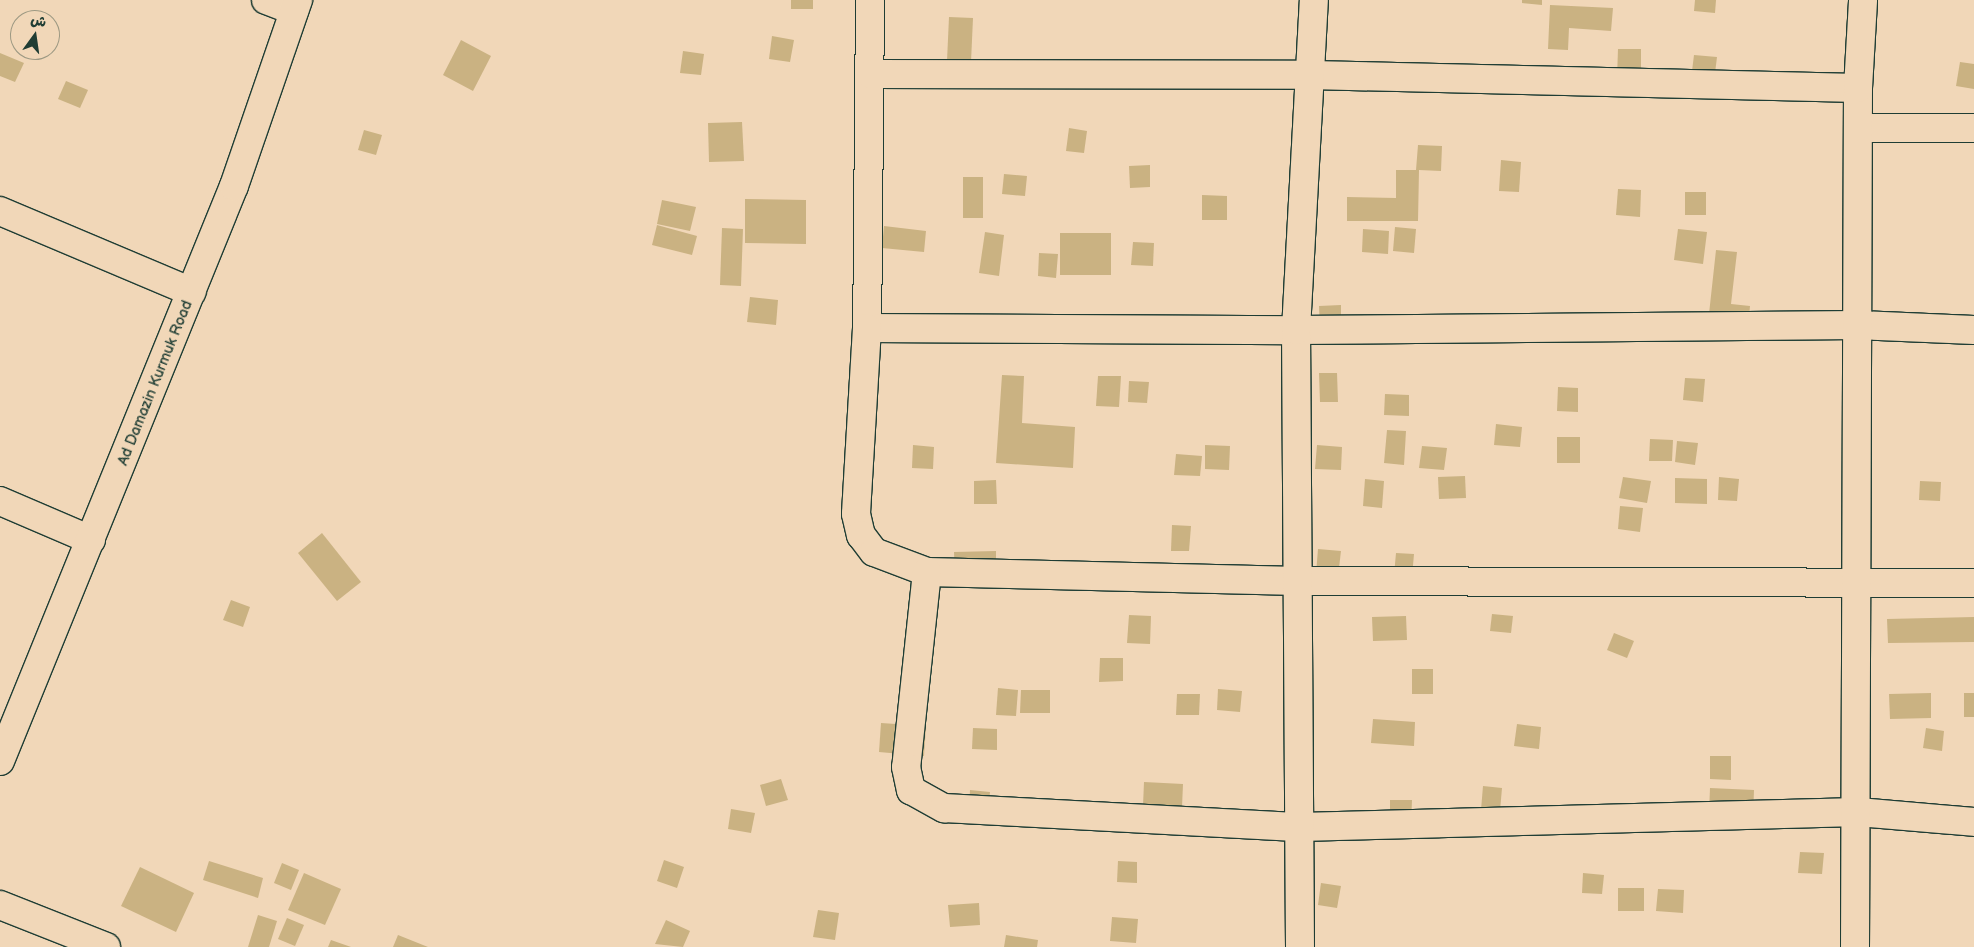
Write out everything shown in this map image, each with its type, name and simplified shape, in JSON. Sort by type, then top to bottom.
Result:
[{"type":"main road","points":[[266,0],[296,5]]},
{"type":"main road","points":[[870,0],[871,74],[867,328],[856,514],[861,535],[874,552],[927,572],[1298,581],[1974,583]]},
{"type":"main road","points":[[1300,947],[1296,330],[1314,0]]},
{"type":"main road","points":[[1856,947],[1858,812],[1858,88],[1863,0]]},
{"type":"main road","name":"Ad Damazin Kurmuk Road","points":[[0,761],[234,186],[296,5]]},
{"type":"main road","points":[[871,74],[1310,75],[1858,88]]},
{"type":"main road","points":[[1858,128],[1974,128]]},
{"type":"main road","points":[[0,211],[192,292]]},
{"type":"main road","points":[[867,328],[1296,330],[1857,325],[1974,330]]},
{"type":"main road","points":[[0,501],[91,540]]},
{"type":"main road","points":[[927,572],[906,767],[911,790],[944,808],[1300,827],[1858,812],[1974,822]]},
{"type":"main road","points":[[0,905],[106,947]]},
{"type":"building","points":[[791,0],[813,0],[813,9],[791,9]]},
{"type":"building","points":[[1522,0],[1542,0],[1542,5],[1522,3]]},
{"type":"building","points":[[1695,0],[1716,0],[1715,13],[1694,11]]},
{"type":"building","points":[[1550,5],[1613,8],[1611,31],[1569,28],[1568,50],[1548,49]]},
{"type":"building","points":[[949,17],[973,18],[971,62],[947,61]]},
{"type":"building","points":[[772,36],[794,40],[790,62],[769,59]]},
{"type":"building","points":[[461,40],[491,56],[473,91],[443,75]]},
{"type":"building","points":[[1618,49],[1641,49],[1641,78],[1617,78]]},
{"type":"building","points":[[683,51],[704,54],[701,75],[680,73]]},
{"type":"building","points":[[0,53],[10,57],[10,60],[24,63],[15,82],[0,76]]},
{"type":"building","points":[[1694,55],[1717,57],[1714,81],[1691,79]]},
{"type":"building","points":[[1960,62],[1974,64],[1974,89],[1956,86]]},
{"type":"building","points":[[66,81],[88,90],[80,108],[58,99]]},
{"type":"building","points":[[742,122],[744,161],[709,162],[708,123]]},
{"type":"building","points":[[1069,128],[1087,131],[1084,153],[1066,151]]},
{"type":"building","points":[[364,130],[382,135],[376,155],[358,150]]},
{"type":"building","points":[[1418,145],[1442,146],[1441,171],[1419,170],[1418,221],[1347,221],[1347,197],[1396,198],[1396,170],[1416,170]]},
{"type":"building","points":[[1501,160],[1521,162],[1519,192],[1499,191]]},
{"type":"building","points":[[1150,165],[1150,187],[1130,188],[1129,166]]},
{"type":"building","points":[[1004,174],[1027,176],[1025,196],[1002,194]]},
{"type":"building","points":[[963,177],[983,177],[983,218],[963,218]]},
{"type":"building","points":[[1618,189],[1641,190],[1640,217],[1616,215]]},
{"type":"building","points":[[1685,192],[1706,192],[1706,215],[1685,215]]},
{"type":"building","points":[[1202,195],[1227,196],[1227,220],[1202,220]]},
{"type":"building","points":[[745,199],[806,200],[806,244],[745,243]]},
{"type":"building","points":[[662,200],[696,207],[690,231],[657,224]]},
{"type":"building","points":[[657,225],[697,236],[692,255],[652,245]]},
{"type":"building","points":[[884,226],[926,231],[924,252],[882,248]]},
{"type":"building","points":[[1395,227],[1416,229],[1414,253],[1393,251]]},
{"type":"building","points":[[722,228],[743,229],[741,286],[720,285]]},
{"type":"building","points":[[1363,229],[1389,231],[1388,254],[1362,252]]},
{"type":"building","points":[[1678,229],[1707,232],[1703,264],[1674,260]]},
{"type":"building","points":[[985,232],[1004,235],[999,276],[979,273]]},
{"type":"building","points":[[1060,233],[1111,233],[1111,275],[1060,275]]},
{"type":"building","points":[[1133,242],[1154,243],[1153,266],[1131,265]]},
{"type":"building","points":[[1716,250],[1737,252],[1731,304],[1750,306],[1748,328],[1708,323]]},
{"type":"building","points":[[1039,253],[1058,254],[1056,278],[1038,276]]},
{"type":"building","points":[[750,297],[778,300],[776,325],[747,322]]},
{"type":"building","points":[[1341,305],[1341,326],[1320,327],[1319,306]]},
{"type":"building","points":[[1319,373],[1337,373],[1338,402],[1320,402]]},
{"type":"building","points":[[1002,375],[1024,376],[1022,423],[1075,427],[1073,468],[996,463]]},
{"type":"building","points":[[1098,376],[1121,376],[1119,407],[1096,406]]},
{"type":"building","points":[[1685,378],[1705,379],[1703,402],[1683,400]]},
{"type":"building","points":[[1129,381],[1149,382],[1147,403],[1128,402]]},
{"type":"building","points":[[1558,387],[1578,388],[1578,412],[1557,411]]},
{"type":"building","points":[[1385,394],[1409,395],[1409,416],[1384,415]]},
{"type":"building","points":[[1496,424],[1522,427],[1520,447],[1494,445]]},
{"type":"building","points":[[1387,430],[1406,431],[1404,465],[1384,463]]},
{"type":"building","points":[[1557,437],[1580,437],[1580,463],[1557,463]]},
{"type":"building","points":[[1650,439],[1673,440],[1672,461],[1649,461]]},
{"type":"building","points":[[1677,441],[1698,443],[1695,465],[1675,462]]},
{"type":"building","points":[[913,445],[934,447],[933,469],[912,468]]},
{"type":"building","points":[[1205,445],[1230,446],[1229,470],[1205,469]]},
{"type":"building","points":[[1317,445],[1342,447],[1341,470],[1315,469]]},
{"type":"building","points":[[1422,446],[1447,448],[1444,470],[1419,468]]},
{"type":"building","points":[[1176,454],[1202,456],[1200,476],[1174,475]]},
{"type":"building","points":[[1465,476],[1466,498],[1439,499],[1438,477]]},
{"type":"building","points":[[1623,477],[1651,481],[1647,503],[1619,498]]},
{"type":"building","points":[[1719,477],[1739,479],[1737,501],[1718,500]]},
{"type":"building","points":[[1675,478],[1707,479],[1707,504],[1675,503]]},
{"type":"building","points":[[1365,479],[1384,481],[1382,508],[1363,506]]},
{"type":"building","points":[[996,480],[997,504],[974,504],[974,481]]},
{"type":"building","points":[[1920,481],[1941,482],[1940,501],[1919,500]]},
{"type":"building","points":[[1620,506],[1643,508],[1640,532],[1618,529]]},
{"type":"building","points":[[1172,525],[1191,526],[1189,551],[1171,551]]},
{"type":"building","points":[[322,533],[361,582],[337,601],[298,553]]},
{"type":"building","points":[[1318,549],[1341,551],[1338,576],[1316,574]]},
{"type":"building","points":[[996,551],[996,576],[955,576],[954,552]]},
{"type":"building","points":[[1396,553],[1414,554],[1412,577],[1394,575]]},
{"type":"building","points":[[231,600],[250,607],[243,627],[223,620]]},
{"type":"building","points":[[1492,614],[1513,616],[1511,633],[1490,631]]},
{"type":"building","points":[[1129,615],[1151,616],[1150,644],[1127,643]]},
{"type":"building","points":[[1406,616],[1407,640],[1373,641],[1372,617]]},
{"type":"building","points":[[1974,617],[1974,642],[1888,643],[1887,619]]},
{"type":"building","points":[[1614,633],[1634,641],[1627,658],[1607,650]]},
{"type":"building","points":[[1100,658],[1123,658],[1123,681],[1099,682]]},
{"type":"building","points":[[1412,669],[1433,669],[1433,694],[1412,694]]},
{"type":"building","points":[[998,688],[1018,690],[1016,716],[996,715]]},
{"type":"building","points":[[1218,689],[1242,691],[1240,712],[1217,710]]},
{"type":"building","points":[[1021,690],[1050,690],[1050,713],[1020,713]]},
{"type":"building","points":[[1931,693],[1931,718],[1890,719],[1889,694]]},
{"type":"building","points":[[1964,693],[1974,693],[1974,717],[1964,717]]},
{"type":"building","points":[[1177,694],[1200,694],[1199,715],[1176,715]]},
{"type":"building","points":[[1373,719],[1415,722],[1414,746],[1371,743]]},
{"type":"building","points":[[881,723],[926,726],[924,756],[879,752]]},
{"type":"building","points":[[1517,724],[1541,727],[1539,749],[1514,746]]},
{"type":"building","points":[[973,728],[997,729],[997,750],[972,749]]},
{"type":"building","points":[[1926,728],[1944,731],[1942,751],[1923,748]]},
{"type":"building","points":[[1710,756],[1731,756],[1731,780],[1710,779]]},
{"type":"building","points":[[781,779],[788,800],[766,806],[760,785]]},
{"type":"building","points":[[1144,782],[1183,784],[1182,807],[1143,806]]},
{"type":"building","points":[[1483,786],[1502,788],[1500,811],[1481,810]]},
{"type":"building","points":[[1710,788],[1754,790],[1753,816],[1709,814]]},
{"type":"building","points":[[970,790],[990,792],[988,812],[969,811]]},
{"type":"building","points":[[1390,800],[1412,800],[1411,824],[1390,823]]},
{"type":"building","points":[[731,809],[755,813],[751,833],[728,829]]},
{"type":"building","points":[[1800,852],[1824,853],[1822,874],[1798,873]]},
{"type":"building","points":[[664,860],[684,867],[677,888],[657,881]]},
{"type":"building","points":[[209,861],[263,878],[258,898],[203,880]]},
{"type":"building","points":[[1118,861],[1137,862],[1137,883],[1117,882]]},
{"type":"building","points":[[282,863],[299,870],[291,890],[274,883]]},
{"type":"building","points":[[140,867],[194,893],[176,932],[121,906]]},
{"type":"building","points":[[304,873],[341,889],[325,925],[288,910]]},
{"type":"building","points":[[1583,873],[1604,875],[1602,894],[1582,893]]},
{"type":"building","points":[[1321,883],[1341,886],[1337,908],[1318,905]]},
{"type":"building","points":[[1618,888],[1644,888],[1644,911],[1618,911]]},
{"type":"building","points":[[1658,889],[1684,890],[1683,913],[1656,911]]},
{"type":"building","points":[[979,903],[980,925],[950,927],[948,905]]},
{"type":"building","points":[[818,910],[839,913],[835,940],[813,937]]},
{"type":"building","points":[[258,915],[277,921],[269,947],[248,947]]},
{"type":"building","points":[[1112,917],[1138,919],[1136,943],[1110,941]]},
{"type":"building","points":[[287,918],[304,925],[295,946],[278,939]]},
{"type":"building","points":[[666,920],[690,931],[683,947],[655,944]]},
{"type":"building","points":[[398,935],[428,947],[393,947]]},
{"type":"building","points":[[1006,935],[1038,940],[1037,947],[1004,947]]},
{"type":"building","points":[[331,940],[351,947],[328,947]]}]
